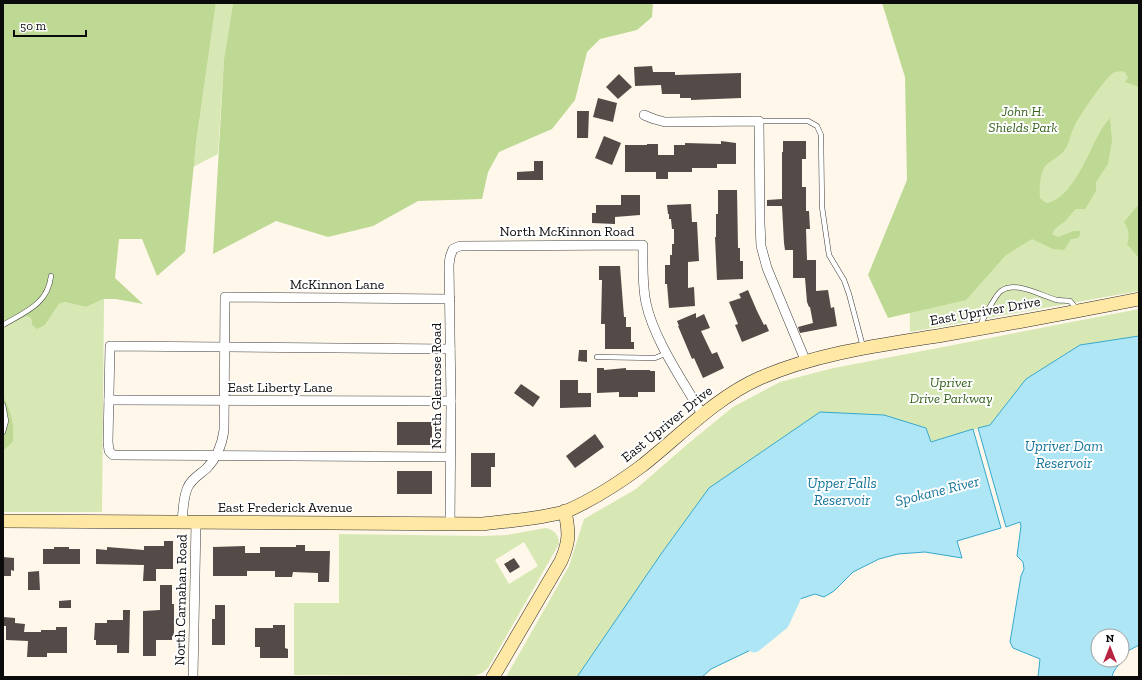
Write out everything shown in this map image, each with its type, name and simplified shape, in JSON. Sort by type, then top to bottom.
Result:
[{"type":"main road","name":"East Upriver Drive","points":[[565,511],[611,488],[644,464],[702,414],[726,397],[758,379],[790,366],[863,349],[1139,300]]},
{"type":"main road","name":"East Frederick Avenue","points":[[3,521],[483,524],[533,519],[565,511]]},
{"type":"main road","points":[[492,677],[564,555],[569,533],[565,511]]},
{"type":"street","points":[[644,115],[654,120],[665,122],[759,121],[760,223],[762,246],[767,268],[806,362]]},
{"type":"street","name":"North McKinnon Road","points":[[453,249],[460,246],[643,245],[644,287],[646,304],[651,319],[680,379],[702,414]]},
{"type":"street","name":"North Glenrose Road","points":[[450,524],[451,401],[449,265],[450,256],[453,249]]},
{"type":"street","name":"McKinnon Lane","points":[[224,347],[225,297],[450,299]]},
{"type":"street","points":[[450,349],[110,346],[109,400],[109,451],[113,455],[450,457]]},
{"type":"street","points":[[182,523],[187,488],[194,478],[207,467],[216,456],[222,443],[224,430],[224,347]]},
{"type":"street","name":"East Liberty Lane","points":[[109,400],[451,401]]},
{"type":"street","name":"North Carnahan Road","points":[[193,677],[196,523]]},
{"type":"lane","points":[[759,121],[808,121],[818,126],[821,135],[822,207],[829,255],[844,280],[863,349]]},
{"type":"lane","points":[[3,325],[36,306],[50,285],[51,276]]},
{"type":"lane","points":[[978,329],[1000,291],[1010,286],[1022,287],[1059,300],[1070,301],[1074,304],[1078,311]]},
{"type":"lane","points":[[597,357],[655,358],[667,353]]},
{"type":"lane","points":[[3,405],[6,421],[3,432]]},
{"type":"green space","points":[[3,3],[216,3],[196,144],[185,252],[157,276],[142,239],[119,239],[115,278],[143,304],[116,299],[104,299],[86,307],[65,302],[59,304],[45,325],[37,329],[32,325],[31,318],[26,316],[3,328]]},
{"type":"green space","points":[[216,3],[233,3],[224,59],[218,154],[193,167]]},
{"type":"green space","points":[[233,3],[653,3],[652,17],[637,30],[600,39],[587,52],[575,100],[552,129],[499,152],[488,172],[482,199],[418,201],[373,226],[328,237],[276,221],[213,254],[224,59]]},
{"type":"green space","name":"John H. Shields Park","points":[[882,3],[1139,3],[1139,87],[1125,82],[1128,78],[1125,72],[1121,71],[1113,73],[1093,97],[1077,120],[1064,151],[1046,165],[1042,175],[1040,198],[1046,203],[1055,200],[1072,184],[1102,128],[1110,118],[1112,141],[1108,164],[1096,182],[1096,191],[1085,209],[1076,209],[1056,228],[1052,234],[1058,237],[1074,231],[1080,231],[1078,238],[1071,239],[1064,250],[1053,249],[1032,239],[1006,255],[966,300],[888,318],[868,275],[907,180],[905,77]]},
{"type":"green space","name":"John H. Shields Park","points":[[906,3],[1139,3],[1139,291],[910,332]]},
{"type":"green space","points":[[1139,204],[1139,258],[1127,244],[1128,233],[1124,222]]},
{"type":"green space","points":[[104,299],[102,512],[3,512],[3,451],[13,442],[13,430],[12,418],[3,396],[3,328],[25,316],[31,318],[32,325],[45,325],[59,304],[65,302],[86,307]]},
{"type":"green space","name":"Upriver Drive Parkway","points":[[1139,309],[1139,336],[1080,345],[1026,379],[990,425],[931,442],[709,488],[661,554],[577,677],[506,677],[569,566],[584,519],[636,489],[733,407],[780,382],[829,369]]},
{"type":"green space","points":[[3,396],[12,418],[13,442],[3,451]]},
{"type":"green space","points":[[545,528],[555,533],[559,544],[488,668],[482,673],[474,676],[294,675],[294,603],[339,603],[339,534],[507,535]],"holes":[[[524,542],[538,566],[509,584],[495,560]]]},
{"type":"water","name":"Upriver Dam Reservoir","points":[[1139,336],[1139,645],[1130,650],[1130,628],[1090,628],[1090,668],[1116,668],[1112,677],[1038,677],[1040,659],[1013,648],[1010,642],[1021,576],[1024,569],[1023,562],[1017,556],[1021,526],[1020,522],[1006,527],[978,428],[990,425],[1026,379],[1080,345]]},
{"type":"water","name":"Upper Falls Reservoir","points":[[820,412],[884,415],[926,428],[931,442],[973,429],[1001,528],[957,541],[962,558],[925,552],[898,554],[879,559],[853,572],[834,591],[824,597],[815,594],[797,600],[757,647],[711,669],[702,677],[577,677],[661,554],[709,488]]},
{"type":"building","points":[[652,66],[653,72],[675,72],[675,75],[741,73],[741,98],[691,100],[691,98],[680,98],[680,94],[662,94],[661,85],[635,86],[634,67]]},
{"type":"building","points":[[619,74],[632,87],[618,99],[606,87]]},
{"type":"building","points":[[598,98],[617,103],[613,122],[593,117]]},
{"type":"building","points":[[577,111],[589,111],[588,138],[577,138]]},
{"type":"building","points":[[604,136],[621,143],[612,165],[595,158]]},
{"type":"building","points":[[721,141],[736,143],[736,164],[717,164],[717,168],[692,168],[692,172],[668,172],[668,179],[656,179],[656,172],[625,172],[625,145],[658,144],[658,155],[674,155],[674,145],[685,145],[685,143],[721,144]]},
{"type":"building","points":[[783,141],[806,141],[806,159],[802,159],[802,187],[806,187],[806,211],[809,211],[810,229],[806,229],[807,260],[816,260],[816,291],[828,290],[831,308],[834,307],[837,326],[800,333],[798,327],[813,323],[810,307],[807,302],[805,278],[793,278],[793,250],[785,250],[782,206],[767,206],[767,200],[782,199]]},
{"type":"building","points":[[534,161],[543,161],[543,180],[517,180],[517,172],[534,171]]},
{"type":"building","points":[[718,190],[737,190],[738,248],[740,248],[740,261],[743,261],[743,279],[717,280],[715,237],[716,214],[718,214]]},
{"type":"building","points":[[621,195],[640,195],[640,215],[615,217],[615,224],[592,223],[592,213],[596,213],[596,205],[621,205]]},
{"type":"building","points":[[691,204],[692,222],[697,222],[699,261],[688,262],[688,288],[694,287],[695,306],[669,308],[667,284],[665,284],[665,265],[670,265],[672,244],[674,244],[674,229],[672,229],[671,219],[669,219],[667,205]]},
{"type":"building","points":[[599,266],[620,266],[624,317],[626,317],[626,327],[631,327],[631,342],[634,342],[634,349],[605,349],[605,324],[601,324],[602,280],[599,280]]},
{"type":"building","points":[[748,290],[764,325],[766,324],[769,331],[742,342],[735,325],[738,324],[729,302],[741,298],[739,294]]},
{"type":"building","points":[[696,313],[696,318],[704,314],[710,328],[701,331],[712,354],[717,352],[724,368],[703,378],[694,358],[692,359],[677,321]]},
{"type":"building","points":[[579,350],[587,350],[587,362],[578,361]]},
{"type":"building","points":[[597,368],[604,368],[604,370],[626,368],[626,370],[655,371],[655,392],[638,392],[638,397],[619,397],[619,392],[597,393]]},
{"type":"building","points":[[560,380],[578,380],[578,393],[591,393],[591,407],[560,408]]},
{"type":"building","points":[[521,384],[540,397],[533,407],[514,393]]},
{"type":"building","points":[[397,422],[432,422],[432,445],[397,445]]},
{"type":"building","points":[[595,434],[604,447],[575,468],[566,456]]},
{"type":"building","points":[[471,453],[495,453],[495,467],[491,467],[491,487],[471,487]]},
{"type":"building","points":[[397,471],[432,471],[432,494],[397,494]]},
{"type":"building","points":[[164,541],[173,541],[173,569],[156,569],[156,581],[143,581],[144,565],[96,564],[96,549],[107,550],[107,547],[144,550],[144,546],[164,546]]},
{"type":"building","points":[[296,545],[305,545],[305,551],[330,551],[329,582],[318,582],[318,573],[293,572],[292,577],[275,577],[275,571],[247,571],[247,576],[213,576],[213,547],[245,546],[245,553],[260,553],[260,547],[296,547]]},
{"type":"building","points":[[54,547],[80,549],[80,564],[43,564],[43,549],[54,549]]},
{"type":"building","points":[[3,557],[14,558],[14,571],[11,570],[11,576],[3,576]]},
{"type":"building","points":[[514,558],[520,567],[510,573],[504,564]]},
{"type":"building","points":[[39,571],[40,590],[28,590],[28,572]]},
{"type":"building","points":[[160,585],[172,585],[172,604],[174,604],[174,636],[172,636],[172,640],[156,640],[156,656],[143,656],[143,611],[160,610]]},
{"type":"building","points":[[71,600],[71,608],[59,608],[59,601]]},
{"type":"building","points":[[215,605],[225,605],[225,645],[212,645],[212,619],[215,619]]},
{"type":"building","points":[[123,610],[130,610],[129,653],[117,653],[117,645],[96,645],[96,640],[94,640],[95,623],[107,623],[107,620],[123,620]]},
{"type":"building","points":[[3,617],[15,618],[15,623],[25,624],[24,632],[41,632],[41,630],[56,630],[56,627],[67,627],[67,653],[47,653],[47,657],[27,657],[28,641],[6,640],[6,626],[3,626]]},
{"type":"building","points":[[273,625],[285,625],[285,648],[288,649],[288,658],[260,658],[260,647],[255,647],[255,628],[273,628]]},
{"type":"waterway","name":"Spokane River","points":[[754,644],[781,622],[793,596]]}]
